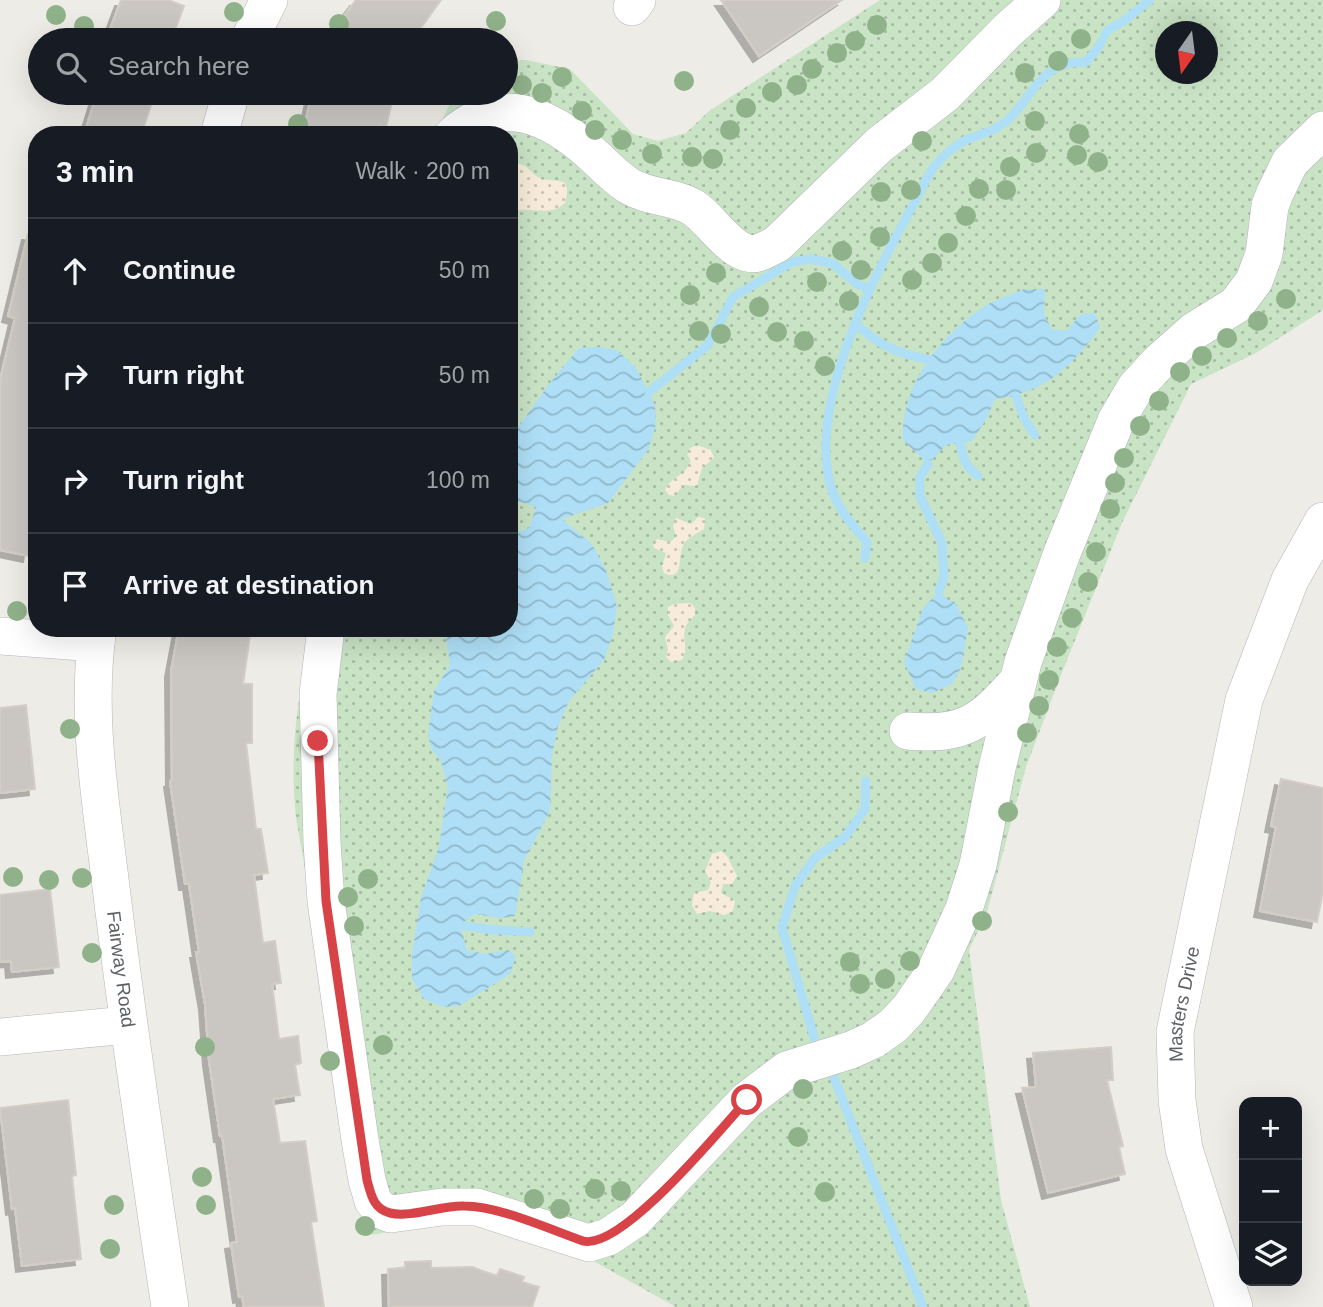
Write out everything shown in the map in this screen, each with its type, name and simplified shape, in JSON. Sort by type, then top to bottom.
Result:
[{"type":"street","points":[[256,28],[269,0]]},
{"type":"street","points":[[466,126],[489,115],[513,112],[535,116],[578,142],[627,185],[638,191],[691,206],[735,248],[751,254],[758,253],[777,244],[879,145],[945,94],[1009,29],[1042,0]]},
{"type":"street","points":[[222,126],[228,105]]},
{"type":"street","points":[[325,637],[318,694],[326,901],[367,1180],[373,1202],[381,1210],[391,1214],[442,1207],[477,1207],[583,1241],[596,1242],[608,1237],[635,1219],[747,1100],[787,1070],[873,1040],[893,1026],[909,1009],[936,970],[964,909],[978,864],[1018,681],[1062,554],[1116,421],[1136,387],[1159,362],[1194,331],[1236,304],[1254,281],[1265,254],[1270,206],[1275,193],[1290,162],[1323,130]]},
{"type":"street","name":"Masters Drive","points":[[1234,1307],[1184,1149],[1177,1100],[1175,1032],[1244,700],[1290,580],[1323,521]]},
{"type":"street","points":[[0,636],[28,636]]},
{"type":"street","name":"Fairway Road","points":[[97,637],[94,682],[97,766],[127,1025],[170,1307]]},
{"type":"street","points":[[908,731],[953,731],[971,724],[994,708],[1018,681]]},
{"type":"street","points":[[0,1038],[127,1025]]},
{"type":"green space","points":[[880,0],[1323,0],[1323,310],[1256,353],[1191,384],[1122,523],[1061,675],[1026,767],[987,912],[969,950],[1001,1200],[1030,1307],[676,1307],[588,1258],[470,1218],[365,1236],[355,1152],[296,818],[294,746],[310,637],[518,637],[518,126],[439,126],[449,105],[518,105],[518,61],[526,60],[570,69],[633,134],[658,141],[686,133],[709,111]]},
{"type":"sand","points":[[518,164],[540,178],[565,183],[565,203],[553,210],[518,210]]},
{"type":"sand","points":[[697,445],[711,450],[714,458],[702,468],[697,486],[684,485],[674,496],[669,495],[665,490],[688,466],[691,460],[687,455],[690,448]]},
{"type":"sand","points":[[698,517],[705,518],[704,529],[685,542],[675,574],[664,573],[662,566],[666,553],[654,548],[653,544],[657,539],[670,542],[676,537],[673,526],[676,518],[691,524]]},
{"type":"sand","points":[[691,603],[695,608],[695,615],[684,632],[685,654],[682,660],[671,662],[666,657],[668,649],[665,637],[674,626],[668,615],[668,607]]},
{"type":"sand","points":[[721,851],[727,856],[737,876],[732,884],[723,884],[721,893],[735,901],[733,911],[724,915],[710,911],[697,914],[692,905],[694,893],[708,890],[711,883],[705,871],[712,854]]},
{"type":"water","points":[[1025,289],[1045,289],[1044,315],[1052,329],[1066,331],[1081,314],[1095,313],[1100,328],[1078,355],[1055,376],[1029,391],[995,399],[987,418],[972,441],[946,445],[928,464],[903,440],[908,400],[916,381],[926,363],[953,331],[990,303]]},
{"type":"water","points":[[579,348],[617,350],[636,368],[655,405],[656,425],[648,450],[608,503],[562,519],[592,544],[606,570],[617,606],[613,634],[604,660],[569,701],[558,727],[552,756],[550,811],[524,861],[515,916],[502,918],[475,914],[460,925],[467,950],[485,954],[508,950],[516,956],[510,974],[459,1006],[444,1007],[424,999],[412,979],[412,953],[421,898],[439,846],[448,786],[440,759],[432,750],[428,735],[434,691],[450,665],[446,637],[518,637],[518,532],[529,528],[536,507],[518,501],[518,427]]},
{"type":"water","points":[[939,591],[948,600],[955,602],[968,628],[961,668],[952,684],[932,693],[916,689],[904,662],[923,608]]},
{"type":"building","points":[[121,0],[168,0],[184,6],[176,28],[111,27]]},
{"type":"building","points":[[356,0],[441,0],[421,28],[342,28],[349,19],[344,16]]},
{"type":"building","points":[[721,0],[842,0],[759,56]]},
{"type":"building","points":[[93,105],[151,105],[144,126],[87,126]]},
{"type":"building","points":[[309,105],[391,105],[386,126],[304,126]]},
{"type":"building","points":[[28,234],[28,556],[0,550],[0,380],[15,318],[8,316]]},
{"type":"building","points":[[177,637],[250,637],[243,684],[252,684],[252,743],[246,743],[256,829],[261,829],[268,873],[254,875],[263,943],[275,941],[281,983],[272,984],[279,1039],[298,1036],[301,1063],[295,1065],[300,1095],[273,1099],[280,1143],[305,1141],[317,1221],[311,1222],[324,1307],[244,1307],[242,1296],[239,1297],[231,1243],[237,1242],[209,1060],[205,1004],[196,952],[199,952],[189,884],[185,884],[170,781],[171,671]]},
{"type":"building","points":[[26,705],[35,789],[0,793],[0,708]]},
{"type":"building","points":[[1281,779],[1323,788],[1323,891],[1317,922],[1260,911],[1276,827],[1271,826]]},
{"type":"building","points":[[50,889],[59,967],[12,972],[11,961],[0,962],[0,895]]},
{"type":"building","points":[[1111,1047],[1113,1080],[1107,1080],[1123,1146],[1119,1147],[1125,1174],[1048,1193],[1022,1088],[1036,1087],[1033,1053]]},
{"type":"building","points":[[68,1100],[76,1175],[72,1176],[81,1259],[22,1266],[0,1108]]},
{"type":"building","points":[[431,1261],[431,1268],[472,1267],[497,1276],[500,1269],[524,1277],[522,1282],[539,1287],[532,1307],[389,1307],[388,1269],[405,1268],[405,1262]]},
{"type":"waterway","points":[[865,558],[867,542],[848,519],[833,494],[828,474],[826,443],[838,373],[850,337],[880,268],[931,172],[944,156],[966,140],[1004,123],[1049,72],[1059,66],[1086,62],[1107,31],[1150,0]]},
{"type":"waterway","points":[[649,392],[708,345],[733,297],[792,262],[810,259],[832,263],[857,284],[870,289]]},
{"type":"waterway","points":[[855,323],[872,338],[890,348],[931,360]]},
{"type":"waterway","points":[[1016,396],[1024,418],[1035,435]]},
{"type":"waterway","points":[[960,442],[965,461],[978,476]]},
{"type":"waterway","points":[[928,464],[920,477],[920,496],[942,543],[944,577],[939,591]]},
{"type":"waterway","points":[[815,1040],[782,928],[795,886],[815,858],[845,837],[865,809],[866,781]]},
{"type":"waterway","points":[[460,925],[530,932]]},
{"type":"waterway","points":[[833,1075],[923,1307]]},
{"type":"route","points":[[318,741],[326,901],[367,1180],[373,1202],[381,1210],[391,1214],[442,1207],[477,1207],[589,1243],[596,1242],[635,1219],[747,1100]]}]
